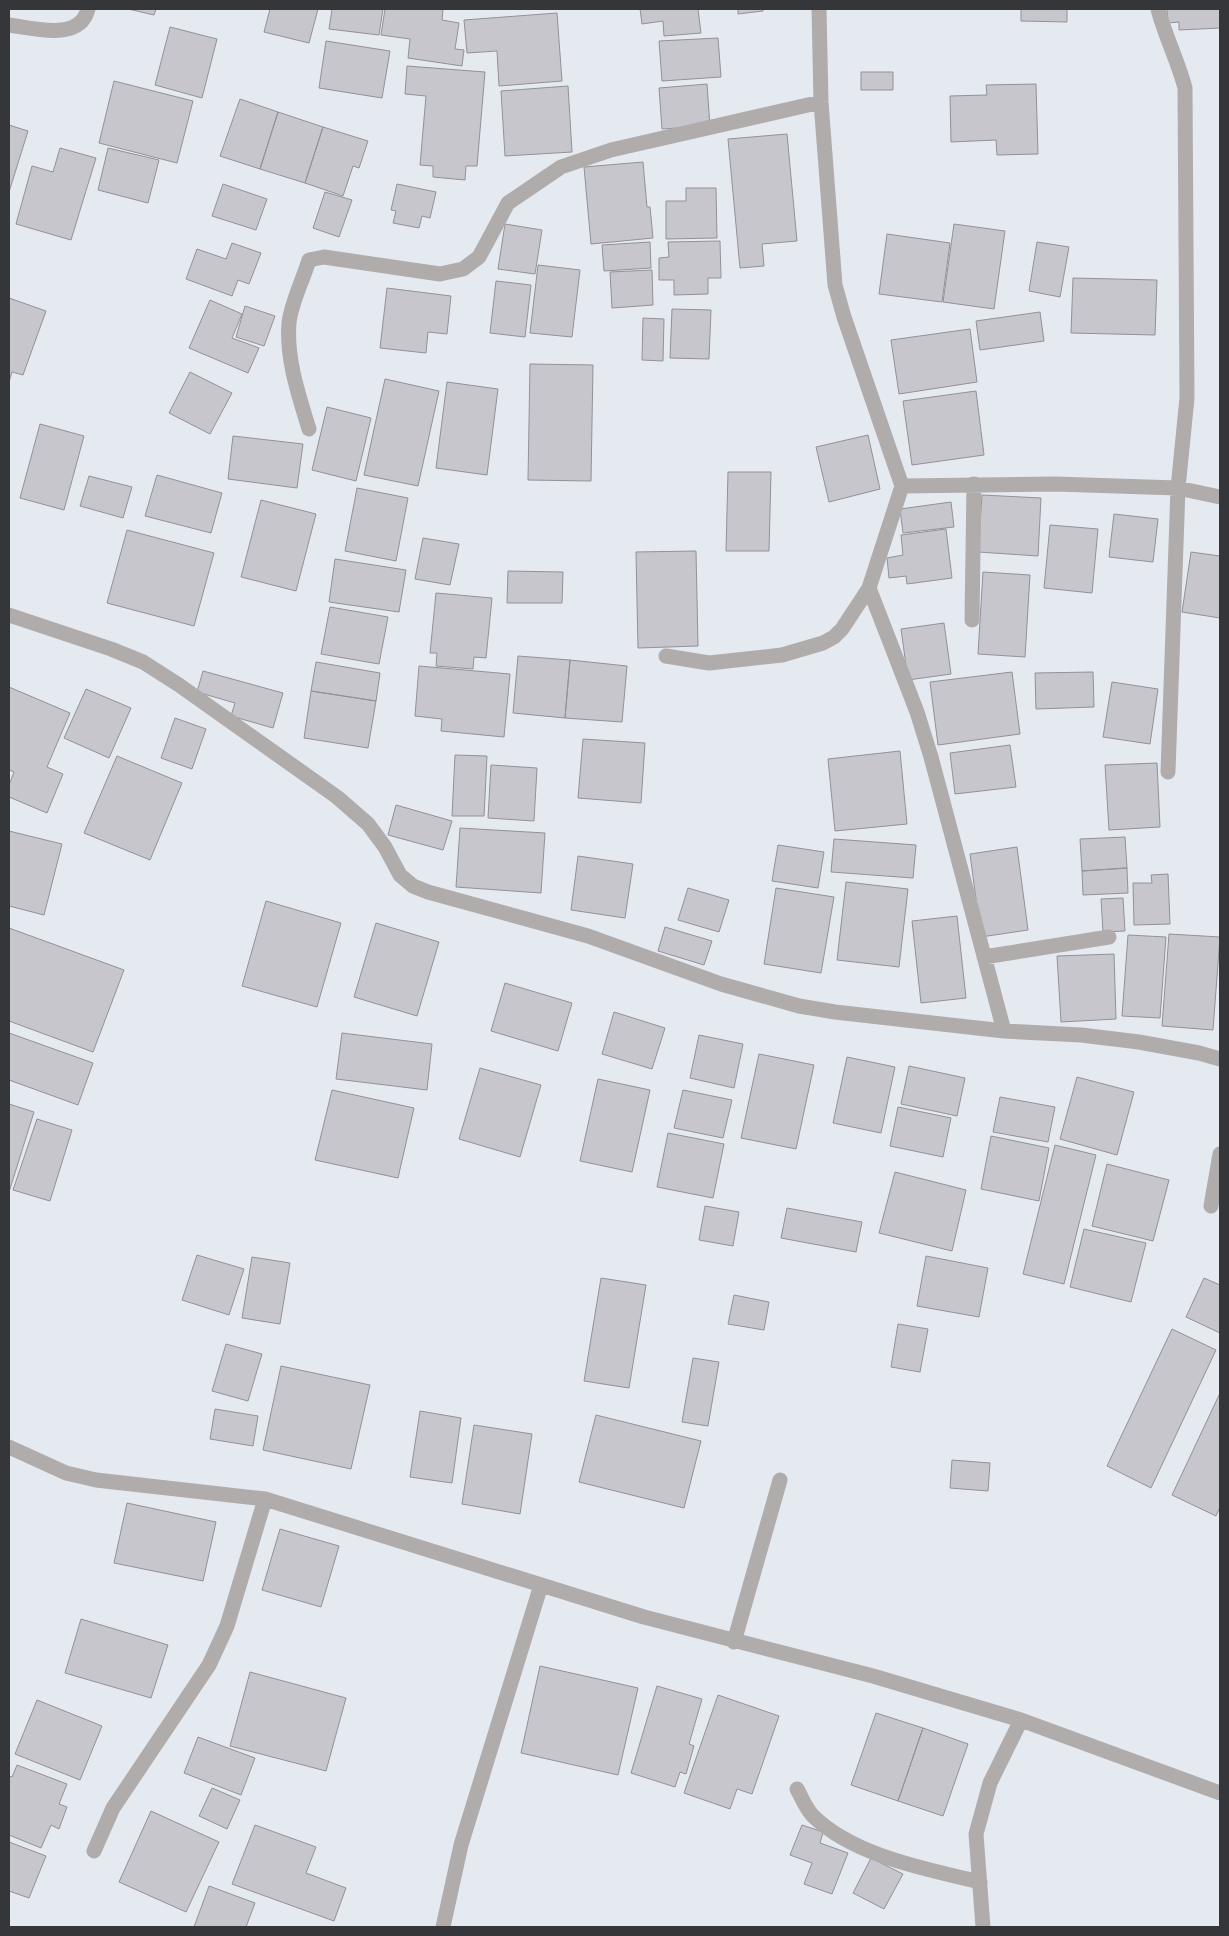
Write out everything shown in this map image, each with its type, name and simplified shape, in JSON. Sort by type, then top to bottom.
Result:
[{"type":"street","points":[[9,25],[52,30],[69,29],[82,22],[86,17],[88,9]]},
{"type":"street","points":[[666,656],[709,664],[782,654],[823,643],[842,629],[869,588],[902,486],[844,317],[835,285],[822,102],[819,9]]},
{"type":"street","points":[[1158,9],[1165,35],[1178,64],[1185,88],[1187,398],[1178,488],[1168,772]]},
{"type":"street","points":[[310,429],[298,394],[289,345],[289,321],[309,260],[324,257],[440,274],[463,269],[479,257],[508,203],[561,168],[611,150],[822,102]]},
{"type":"street","points":[[972,620],[974,484]]},
{"type":"street","points":[[902,486],[1055,484],[1178,488],[1220,497]]},
{"type":"street","points":[[869,588],[917,712],[928,748],[1004,1031]]},
{"type":"street","points":[[9,615],[111,649],[143,662],[186,690],[344,802],[368,824],[385,847],[400,875],[414,886],[588,936],[721,984],[799,1006],[835,1012],[1004,1031],[1081,1035],[1199,1053],[1220,1059]]},
{"type":"street","points":[[984,957],[1109,937]]},
{"type":"street","points":[[1210,1206],[1220,1154]]},
{"type":"street","points":[[9,1447],[66,1473],[96,1480],[265,1499],[644,1617],[734,1642],[873,1676],[1021,1720],[1220,1793]]},
{"type":"street","points":[[734,1642],[780,1480]]},
{"type":"street","points":[[94,1851],[113,1808],[209,1665],[227,1626],[265,1499]]},
{"type":"street","points":[[443,1927],[461,1845],[541,1585]]},
{"type":"street","points":[[983,1927],[976,1834],[990,1783],[1021,1720]]},
{"type":"street","points":[[798,1790],[812,1815],[834,1833],[892,1860],[980,1882]]},
{"type":"building","points":[[128,9],[156,9],[154,15]]},
{"type":"building","points":[[270,9],[318,9],[309,43],[264,32]]},
{"type":"building","points":[[332,9],[383,9],[379,35],[329,29]]},
{"type":"building","points":[[385,9],[443,9],[442,20],[459,23],[455,49],[464,50],[462,66],[408,58],[410,39],[381,35]]},
{"type":"building","points":[[640,9],[698,9],[701,33],[664,36],[663,21],[642,24]]},
{"type":"building","points":[[738,9],[763,9],[763,11],[738,14]]},
{"type":"building","points":[[1021,9],[1067,9],[1067,22],[1021,21]]},
{"type":"building","points":[[1167,9],[1220,9],[1220,28],[1179,30],[1179,22],[1168,23]]},
{"type":"building","points":[[557,13],[562,81],[499,86],[497,51],[467,53],[464,20]]},
{"type":"building","points":[[170,27],[217,39],[202,98],[155,85]]},
{"type":"building","points":[[718,38],[721,77],[662,81],[659,41]]},
{"type":"building","points":[[326,41],[390,51],[382,98],[319,88]]},
{"type":"building","points":[[407,66],[485,72],[477,166],[466,166],[465,180],[433,177],[433,166],[420,165],[426,96],[405,94]]},
{"type":"building","points":[[861,72],[893,72],[893,90],[861,90]]},
{"type":"building","points":[[114,81],[193,101],[177,163],[99,143]]},
{"type":"building","points":[[707,84],[710,126],[662,129],[659,88]]},
{"type":"building","points":[[1036,84],[1038,154],[997,155],[996,140],[951,142],[950,96],[987,95],[986,85]]},
{"type":"building","points":[[568,86],[572,152],[505,156],[501,91]]},
{"type":"building","points":[[240,99],[278,112],[260,169],[220,156]]},
{"type":"building","points":[[278,112],[323,127],[305,183],[260,169]]},
{"type":"building","points":[[9,125],[28,131],[9,192]]},
{"type":"building","points":[[323,127],[368,141],[359,168],[353,166],[343,196],[305,183]]},
{"type":"building","points":[[787,134],[797,241],[762,244],[764,266],[740,268],[728,139]]},
{"type":"building","points":[[60,148],[96,158],[71,240],[16,224],[32,166],[53,172]]},
{"type":"building","points":[[108,148],[159,160],[148,203],[98,190]]},
{"type":"building","points":[[643,162],[647,207],[650,207],[653,238],[591,244],[584,167]]},
{"type":"building","points":[[223,184],[267,199],[256,230],[212,216]]},
{"type":"building","points":[[397,184],[436,192],[430,218],[422,216],[419,228],[393,223],[396,211],[391,210]]},
{"type":"building","points":[[686,188],[716,188],[717,238],[666,239],[666,201],[686,201]]},
{"type":"building","points":[[325,192],[352,200],[339,237],[313,228]]},
{"type":"building","points":[[505,224],[542,230],[535,274],[498,269]]},
{"type":"building","points":[[954,224],[1005,231],[994,309],[943,302]]},
{"type":"building","points":[[887,234],[950,243],[942,302],[879,294]]},
{"type":"building","points":[[720,241],[721,278],[708,278],[708,294],[674,295],[674,280],[659,280],[659,258],[669,257],[668,242]]},
{"type":"building","points":[[650,242],[651,268],[604,271],[602,245]]},
{"type":"building","points":[[1037,242],[1069,247],[1060,297],[1029,291]]},
{"type":"building","points":[[232,243],[261,253],[249,284],[238,280],[232,296],[186,279],[197,249],[226,259]]},
{"type":"building","points":[[538,265],[580,270],[572,337],[530,333]]},
{"type":"building","points":[[652,270],[653,305],[612,308],[610,272]]},
{"type":"building","points":[[1073,278],[1157,280],[1155,335],[1071,333]]},
{"type":"building","points":[[496,281],[531,285],[525,337],[490,333]]},
{"type":"building","points":[[387,288],[451,296],[447,334],[428,332],[426,353],[380,348]]},
{"type":"building","points":[[9,298],[46,311],[23,375],[12,372],[9,382]]},
{"type":"building","points":[[210,300],[242,314],[232,338],[259,348],[248,373],[189,348]]},
{"type":"building","points":[[245,306],[275,316],[264,346],[236,337]]},
{"type":"building","points":[[672,309],[711,310],[709,359],[670,358]]},
{"type":"building","points":[[1040,312],[1044,341],[980,350],[976,321]]},
{"type":"building","points":[[643,318],[664,319],[663,361],[642,360]]},
{"type":"building","points":[[970,329],[977,382],[899,394],[891,340]]},
{"type":"building","points":[[530,364],[593,365],[591,481],[528,480]]},
{"type":"building","points":[[190,372],[232,393],[210,434],[169,413]]},
{"type":"building","points":[[385,379],[439,391],[418,486],[364,475]]},
{"type":"building","points":[[447,382],[498,389],[487,475],[436,468]]},
{"type":"building","points":[[976,391],[984,455],[912,465],[903,401]]},
{"type":"building","points":[[327,407],[371,418],[356,481],[312,470]]},
{"type":"building","points":[[40,424],[84,436],[64,510],[20,498]]},
{"type":"building","points":[[868,435],[880,489],[829,502],[816,447]]},
{"type":"building","points":[[233,436],[303,444],[297,488],[228,479]]},
{"type":"building","points":[[728,472],[771,472],[769,551],[726,551]]},
{"type":"building","points":[[157,475],[222,493],[211,533],[145,516]]},
{"type":"building","points":[[89,476],[132,487],[123,518],[80,506]]},
{"type":"building","points":[[357,488],[408,498],[396,561],[345,551]]},
{"type":"building","points":[[982,495],[1041,498],[1038,556],[978,552]]},
{"type":"building","points":[[261,500],[316,514],[296,591],[241,577]]},
{"type":"building","points":[[951,502],[954,527],[903,533],[900,509]]},
{"type":"building","points":[[1114,514],[1158,519],[1153,562],[1109,557]]},
{"type":"building","points":[[1050,525],[1098,529],[1092,593],[1044,588]]},
{"type":"building","points":[[946,529],[952,578],[907,584],[906,576],[889,578],[887,558],[903,555],[901,535]]},
{"type":"building","points":[[127,530],[214,553],[194,626],[107,603]]},
{"type":"building","points":[[423,538],[459,544],[450,585],[415,579]]},
{"type":"building","points":[[696,551],[698,646],[638,648],[636,552]]},
{"type":"building","points":[[1191,552],[1220,556],[1220,618],[1182,612]]},
{"type":"building","points":[[335,559],[406,570],[399,612],[329,602]]},
{"type":"building","points":[[508,571],[563,572],[562,603],[507,603]]},
{"type":"building","points":[[983,572],[1030,575],[1025,657],[978,654]]},
{"type":"building","points":[[436,593],[492,598],[486,658],[474,657],[473,669],[436,666],[437,653],[430,653]]},
{"type":"building","points":[[330,607],[388,617],[379,664],[321,654]]},
{"type":"building","points":[[944,623],[951,674],[908,680],[901,629]]},
{"type":"building","points":[[518,656],[570,660],[565,718],[513,713]]},
{"type":"building","points":[[570,660],[627,666],[622,722],[565,718]]},
{"type":"building","points":[[316,662],[380,673],[376,701],[311,691]]},
{"type":"building","points":[[419,666],[510,674],[504,737],[441,731],[442,719],[415,716]]},
{"type":"building","points":[[203,671],[283,693],[273,728],[231,716],[235,703],[197,692]]},
{"type":"building","points":[[1012,672],[1020,734],[938,745],[930,682]]},
{"type":"building","points":[[1093,672],[1094,707],[1036,709],[1035,673]]},
{"type":"building","points":[[1112,682],[1158,689],[1150,744],[1103,737]]},
{"type":"building","points":[[9,687],[70,713],[47,767],[63,774],[47,813],[9,797],[9,785],[14,772],[9,770]]},
{"type":"building","points":[[86,689],[131,708],[109,758],[64,738]]},
{"type":"building","points":[[311,691],[376,701],[368,748],[304,738]]},
{"type":"building","points":[[175,718],[206,729],[192,769],[161,758]]},
{"type":"building","points":[[583,739],[645,743],[641,803],[578,798]]},
{"type":"building","points":[[1010,745],[1016,787],[955,794],[950,753]]},
{"type":"building","points":[[900,751],[907,824],[835,831],[828,759]]},
{"type":"building","points":[[455,755],[487,756],[484,816],[452,816]]},
{"type":"building","points":[[117,756],[182,783],[150,860],[84,833]]},
{"type":"building","points":[[1157,763],[1160,827],[1109,830],[1105,765]]},
{"type":"building","points":[[491,765],[537,768],[534,821],[488,818]]},
{"type":"building","points":[[396,805],[452,821],[443,850],[388,835]]},
{"type":"building","points":[[460,828],[545,833],[541,893],[456,887]]},
{"type":"building","points":[[9,831],[62,844],[44,915],[9,906]]},
{"type":"building","points":[[1125,837],[1127,868],[1082,871],[1080,839]]},
{"type":"building","points":[[834,839],[916,845],[913,878],[831,872]]},
{"type":"building","points":[[778,845],[824,852],[818,888],[772,881]]},
{"type":"building","points":[[1017,847],[1028,930],[981,937],[970,854]]},
{"type":"building","points":[[578,856],[633,864],[625,918],[571,910]]},
{"type":"building","points":[[1127,868],[1128,893],[1083,895],[1082,871]]},
{"type":"building","points":[[1168,874],[1170,924],[1134,925],[1133,883],[1152,883],[1151,875]]},
{"type":"building","points":[[846,882],[908,889],[899,967],[837,960]]},
{"type":"building","points":[[688,888],[729,900],[719,932],[678,920]]},
{"type":"building","points":[[776,888],[834,897],[821,973],[764,964]]},
{"type":"building","points":[[1123,898],[1125,931],[1103,932],[1101,899]]},
{"type":"building","points":[[266,901],[341,923],[317,1007],[242,986]]},
{"type":"building","points":[[957,916],[966,998],[921,1003],[912,921]]},
{"type":"building","points":[[376,923],[439,942],[417,1016],[354,997]]},
{"type":"building","points":[[665,927],[712,941],[704,965],[658,951]]},
{"type":"building","points":[[9,928],[124,970],[93,1052],[9,1021]]},
{"type":"building","points":[[1169,934],[1220,937],[1213,1030],[1162,1026]]},
{"type":"building","points":[[1128,935],[1166,937],[1160,1018],[1122,1016]]},
{"type":"building","points":[[1114,954],[1116,1019],[1061,1022],[1057,956]]},
{"type":"building","points":[[505,983],[572,1003],[558,1051],[491,1031]]},
{"type":"building","points":[[614,1012],[665,1028],[652,1069],[602,1054]]},
{"type":"building","points":[[9,1033],[93,1063],[78,1105],[9,1080]]},
{"type":"building","points":[[342,1033],[432,1044],[427,1090],[336,1079]]},
{"type":"building","points":[[699,1035],[743,1044],[734,1088],[690,1078]]},
{"type":"building","points":[[759,1054],[814,1065],[796,1149],[741,1138]]},
{"type":"building","points":[[847,1057],[895,1067],[881,1133],[833,1123]]},
{"type":"building","points":[[909,1066],[965,1078],[957,1116],[901,1104]]},
{"type":"building","points":[[480,1068],[541,1085],[520,1157],[459,1139]]},
{"type":"building","points":[[1077,1077],[1134,1092],[1117,1155],[1060,1139]]},
{"type":"building","points":[[598,1079],[650,1090],[632,1172],[580,1161]]},
{"type":"building","points":[[332,1090],[414,1108],[398,1178],[315,1160]]},
{"type":"building","points":[[683,1090],[732,1100],[723,1138],[674,1128]]},
{"type":"building","points":[[1000,1097],[1055,1107],[1048,1142],[993,1132]]},
{"type":"building","points":[[9,1104],[34,1112],[9,1192]]},
{"type":"building","points":[[898,1107],[951,1118],[943,1157],[890,1146]]},
{"type":"building","points":[[37,1119],[72,1130],[50,1201],[13,1190]]},
{"type":"building","points":[[668,1133],[724,1144],[713,1198],[657,1187]]},
{"type":"building","points":[[991,1136],[1049,1148],[1039,1201],[981,1189]]},
{"type":"building","points":[[1055,1145],[1096,1155],[1064,1284],[1023,1274]]},
{"type":"building","points":[[1107,1164],[1169,1180],[1153,1241],[1092,1226]]},
{"type":"building","points":[[895,1172],[966,1190],[952,1251],[879,1233]]},
{"type":"building","points":[[705,1206],[739,1212],[733,1246],[699,1240]]},
{"type":"building","points":[[787,1208],[862,1222],[856,1252],[781,1238]]},
{"type":"building","points":[[1084,1229],[1146,1243],[1131,1302],[1070,1287]]},
{"type":"building","points":[[197,1255],[244,1269],[229,1315],[182,1300]]},
{"type":"building","points":[[926,1256],[988,1268],[979,1317],[917,1306]]},
{"type":"building","points":[[252,1257],[290,1263],[280,1324],[242,1318]]},
{"type":"building","points":[[601,1278],[646,1285],[629,1388],[584,1381]]},
{"type":"building","points":[[1204,1278],[1220,1285],[1220,1333],[1186,1317]]},
{"type":"building","points":[[734,1295],[769,1302],[764,1330],[728,1324]]},
{"type":"building","points":[[898,1324],[928,1329],[920,1372],[891,1367]]},
{"type":"building","points":[[1172,1329],[1216,1350],[1151,1488],[1107,1466]]},
{"type":"building","points":[[226,1344],[262,1354],[248,1401],[212,1391]]},
{"type":"building","points":[[693,1358],[719,1362],[708,1426],[682,1422]]},
{"type":"building","points":[[281,1366],[370,1385],[351,1469],[263,1450]]},
{"type":"building","points":[[1220,1393],[1220,1507],[1216,1516],[1172,1495]]},
{"type":"building","points":[[215,1409],[258,1416],[253,1446],[210,1439]]},
{"type":"building","points":[[420,1411],[461,1418],[452,1483],[410,1477]]},
{"type":"building","points":[[596,1415],[701,1441],[684,1508],[579,1482]]},
{"type":"building","points":[[474,1425],[532,1434],[520,1514],[462,1504]]},
{"type":"building","points":[[952,1460],[990,1463],[988,1491],[950,1488]]},
{"type":"building","points":[[127,1503],[216,1522],[203,1581],[114,1563]]},
{"type":"building","points":[[280,1529],[339,1546],[321,1607],[262,1590]]},
{"type":"building","points":[[81,1619],[168,1645],[151,1698],[65,1673]]},
{"type":"building","points":[[540,1666],[638,1688],[618,1775],[521,1753]]},
{"type":"building","points":[[250,1672],[346,1698],[326,1771],[230,1746]]},
{"type":"building","points":[[657,1686],[702,1699],[689,1744],[694,1746],[686,1774],[680,1772],[675,1787],[631,1773]]},
{"type":"building","points":[[718,1695],[779,1716],[752,1794],[737,1789],[730,1809],[684,1793]]},
{"type":"building","points":[[37,1700],[102,1726],[80,1780],[15,1754]]},
{"type":"building","points":[[876,1713],[923,1728],[898,1801],[851,1785]]},
{"type":"building","points":[[923,1728],[968,1744],[943,1816],[898,1801]]},
{"type":"building","points":[[198,1737],[255,1758],[241,1795],[184,1773]]},
{"type":"building","points":[[17,1765],[67,1784],[59,1804],[67,1807],[59,1829],[51,1825],[41,1848],[9,1835],[9,1776],[12,1777]]},
{"type":"building","points":[[212,1788],[240,1800],[227,1829],[199,1816]]},
{"type":"building","points":[[151,1811],[219,1842],[186,1912],[119,1882]]},
{"type":"building","points":[[255,1825],[316,1847],[306,1873],[346,1888],[334,1921],[232,1884]]},
{"type":"building","points":[[802,1825],[823,1832],[820,1843],[848,1853],[832,1894],[804,1884],[812,1863],[790,1855]]},
{"type":"building","points":[[9,1842],[46,1856],[29,1898],[9,1891]]},
{"type":"building","points":[[871,1858],[903,1874],[884,1909],[853,1893]]},
{"type":"building","points":[[209,1886],[255,1903],[246,1927],[194,1927]]}]
